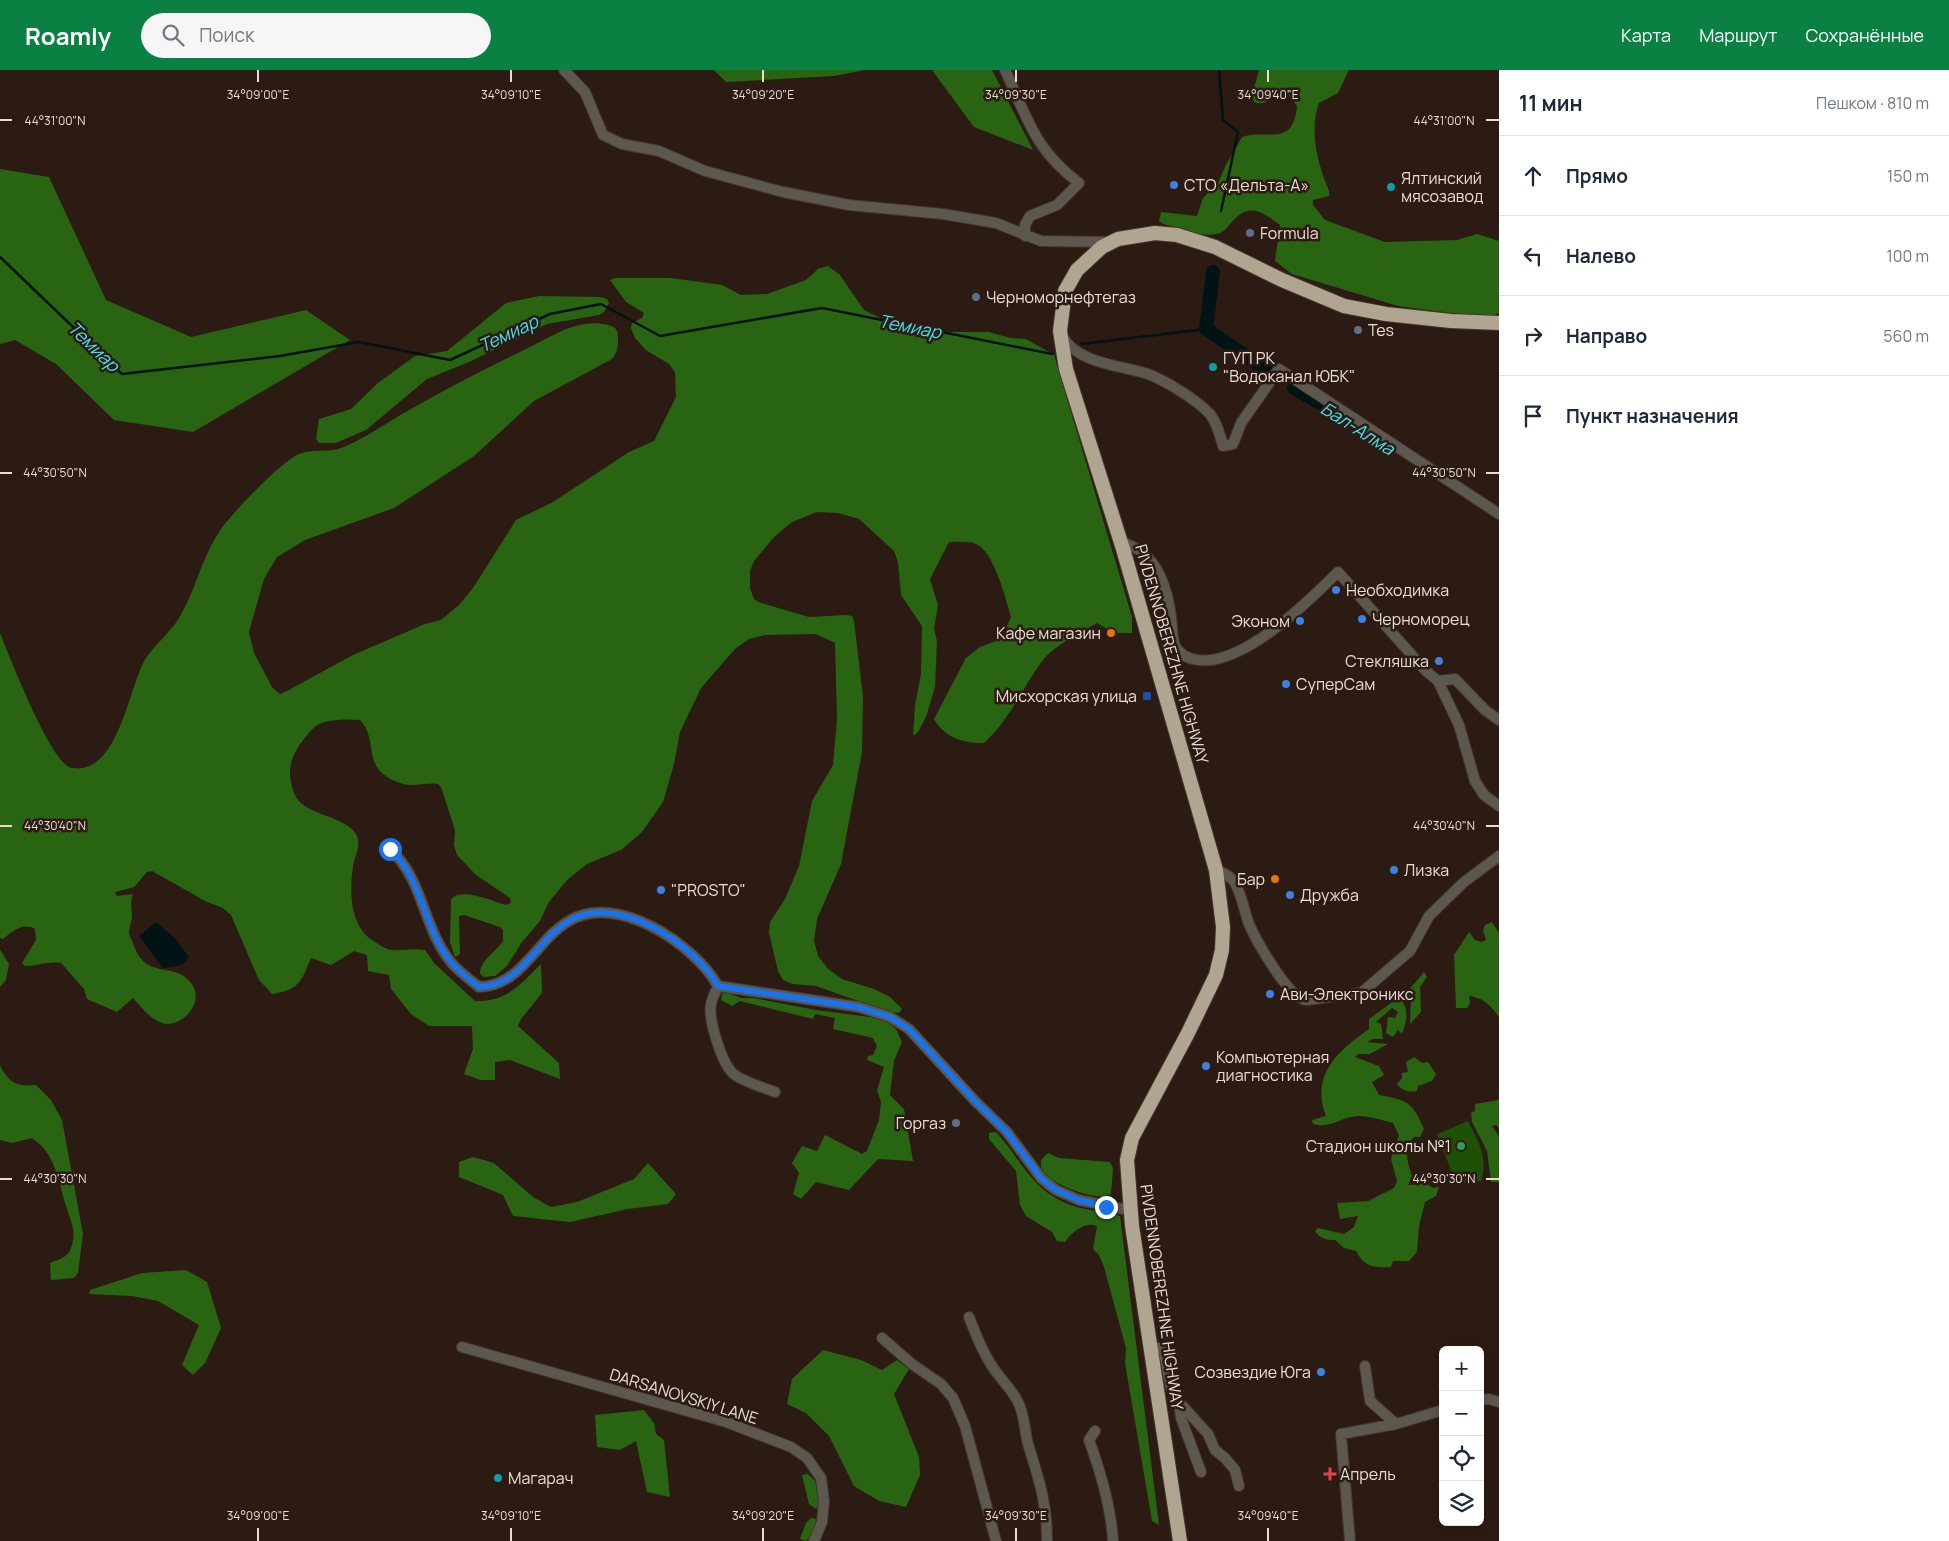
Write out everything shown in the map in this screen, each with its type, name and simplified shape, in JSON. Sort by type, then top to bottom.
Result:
[{"type":"highway","points":[[1058,334],[1061,290],[1079,262],[1107,242],[1120,237],[1155,232],[1177,234],[1214,245],[1291,282],[1346,305],[1449,320],[1499,323]]},
{"type":"highway","points":[[1058,334],[1065,291],[1076,270],[1108,243],[1155,233],[1177,235],[1215,247],[1282,280],[1344,306],[1414,317],[1499,323]]},
{"type":"highway","name":"PIVDENNOBEREZHNE HIGHWAY","points":[[1058,334],[1069,378],[1213,870],[1223,927],[1222,950],[1216,975],[1188,1034],[1132,1138],[1127,1160],[1132,1226],[1180,1541]]},
{"type":"highway","name":"PIVDENNOBEREZHNE HIGHWAY","points":[[1176,1541],[1124,1212],[1121,1160],[1127,1137],[1214,969],[1219,929],[1213,870]]},
{"type":"street","points":[[564,70],[584,92],[603,135],[615,141],[659,151],[709,172],[783,192],[849,205],[943,214],[996,222],[1041,242],[1107,242]]},
{"type":"street","points":[[1005,70],[1027,120],[1043,148],[1062,170],[1079,182],[1057,205],[1030,216],[1026,225],[1025,236]]},
{"type":"street","points":[[1058,334],[1075,352],[1164,381],[1201,406],[1218,427],[1223,446],[1234,444],[1241,423],[1278,369],[1499,514]]},
{"type":"street","points":[[1117,542],[1143,553],[1155,566],[1169,602],[1176,648],[1186,658],[1200,661],[1215,660],[1236,653],[1258,640],[1316,593],[1338,572],[1426,671],[1438,681],[1459,725],[1475,781],[1484,795],[1499,806]]},
{"type":"street","points":[[1438,681],[1455,679],[1484,710],[1499,720]]},
{"type":"street","points":[[390,849],[402,860],[413,880],[449,960],[479,987],[491,987],[506,981],[525,964],[553,932],[570,919],[594,913],[619,915],[645,923],[672,937],[711,974],[718,986]]},
{"type":"street","points":[[1213,870],[1225,873],[1234,882],[1257,940],[1291,992],[1300,999],[1306,1000],[1361,993],[1410,951],[1429,916],[1457,889],[1499,856]]},
{"type":"street","points":[[718,986],[711,1002],[711,1017],[727,1066],[735,1075],[775,1092]]},
{"type":"street","points":[[718,986],[858,1007],[890,1017],[909,1029],[975,1101],[1007,1132],[1041,1178],[1056,1190],[1079,1200],[1124,1212]]},
{"type":"street","points":[[969,1317],[978,1341],[994,1368],[1017,1400],[1024,1416],[1028,1442],[1042,1486],[1047,1514],[1047,1541]]},
{"type":"street","points":[[882,1338],[912,1364],[941,1384],[953,1398],[964,1426],[996,1541]]},
{"type":"street","name":"DARSANOVSKIY LANE","points":[[462,1347],[726,1422],[791,1447],[807,1458],[821,1478],[824,1501],[822,1522],[814,1541]]},
{"type":"street","points":[[1152,1348],[1163,1348],[1171,1388],[1179,1402],[1208,1434],[1215,1450],[1235,1470],[1239,1486]]},
{"type":"street","points":[[1365,1366],[1370,1401],[1396,1424]]},
{"type":"street","points":[[1484,1400],[1499,1402]]},
{"type":"street","points":[[1179,1402],[1181,1418],[1201,1472]]},
{"type":"street","points":[[1350,1541],[1347,1533],[1341,1434],[1396,1424],[1439,1411]]},
{"type":"street","points":[[1095,1431],[1089,1440],[1103,1479],[1112,1521],[1113,1541]]},
{"type":"green space","points":[[714,70],[865,70],[834,76],[726,82]]},
{"type":"green space","points":[[932,70],[992,70],[1033,150],[974,127]]},
{"type":"green space","points":[[1259,70],[1349,70],[1338,93],[1319,103],[1316,113],[1315,142],[1329,190],[1329,196],[1313,200],[1313,205],[1325,220],[1385,242],[1457,240],[1477,234],[1499,241],[1499,313],[1481,317],[1398,306],[1292,274],[1275,261],[1280,225],[1267,216],[1255,211],[1244,212],[1237,216],[1220,233],[1206,235],[1163,224],[1159,221],[1161,212],[1197,216],[1203,198],[1218,183],[1242,137],[1277,134],[1290,128],[1297,106],[1288,94],[1279,95],[1263,103],[1254,102],[1252,96]]},
{"type":"green space","points":[[0,169],[49,177],[106,300],[191,337],[306,310],[350,340],[193,432],[114,420],[56,364],[15,340],[0,344]]},
{"type":"green space","points":[[828,266],[840,275],[864,310],[884,320],[917,326],[933,332],[989,332],[1010,338],[1026,339],[1054,355],[1132,617],[1132,633],[1114,633],[1097,623],[1052,651],[1040,664],[1001,725],[984,743],[969,742],[955,738],[944,731],[934,719],[966,658],[980,647],[996,641],[1004,632],[1011,617],[994,566],[982,548],[970,542],[949,542],[930,579],[938,605],[934,629],[937,641],[935,687],[926,717],[918,732],[913,736],[915,705],[921,674],[922,626],[901,595],[898,562],[894,551],[859,519],[838,513],[817,512],[792,522],[775,536],[754,561],[750,571],[750,588],[754,599],[758,602],[809,617],[847,615],[852,616],[854,621],[863,697],[862,752],[841,864],[817,919],[814,941],[818,956],[828,969],[842,979],[874,989],[890,997],[902,1009],[899,1013],[889,1012],[816,986],[793,984],[783,980],[778,971],[769,933],[770,922],[785,899],[799,866],[812,801],[833,765],[837,719],[835,643],[816,634],[765,635],[749,639],[736,648],[701,688],[680,732],[674,764],[663,802],[642,832],[621,850],[587,864],[567,880],[549,902],[540,921],[522,942],[507,966],[495,976],[484,977],[480,974],[485,960],[503,941],[503,930],[500,927],[464,915],[459,916],[460,954],[455,957],[450,942],[451,899],[463,894],[485,898],[506,905],[511,903],[510,898],[476,875],[457,855],[454,845],[455,830],[441,787],[438,784],[403,784],[389,778],[380,771],[372,755],[366,729],[360,720],[339,720],[319,724],[311,730],[294,754],[290,776],[294,793],[299,801],[314,811],[351,828],[358,838],[351,888],[353,910],[361,929],[368,937],[389,950],[425,950],[434,963],[475,1001],[495,999],[512,991],[541,964],[542,993],[521,1019],[518,1026],[559,1063],[560,1079],[510,1060],[495,1062],[495,1080],[480,1080],[464,1074],[473,1049],[472,1026],[429,1026],[411,1014],[391,989],[389,975],[368,971],[367,955],[354,951],[331,965],[311,958],[298,984],[288,990],[272,994],[259,980],[231,915],[223,908],[207,902],[152,871],[147,872],[134,887],[115,892],[117,896],[133,894],[131,903],[132,918],[129,932],[140,957],[146,964],[179,973],[193,986],[196,993],[193,1007],[183,1019],[169,1024],[162,1023],[154,1019],[133,998],[117,1012],[87,999],[84,989],[61,963],[25,966],[22,963],[36,940],[35,929],[31,927],[22,927],[3,939],[0,938],[0,633],[32,708],[53,749],[63,762],[72,768],[88,767],[101,758],[112,744],[146,658],[179,618],[214,539],[246,500],[281,466],[299,454],[311,451],[332,450],[349,445],[456,384],[568,328],[598,323],[616,329],[618,346],[612,359],[534,401],[474,456],[394,508],[305,540],[277,557],[264,579],[249,632],[254,653],[272,687],[280,694],[285,692],[353,655],[425,624],[441,620],[459,605],[473,588],[516,520],[553,502],[629,452],[654,441],[676,397],[675,372],[669,364],[646,350],[635,338],[631,328],[632,323],[642,318],[644,313],[626,302],[610,280],[615,278],[671,278],[722,285],[741,295],[767,294],[806,280],[818,269]]},
{"type":"green space","points":[[539,296],[601,297],[607,299],[609,303],[604,312],[599,315],[547,324],[469,362],[427,379],[366,430],[336,443],[319,443],[316,439],[319,419],[351,409],[378,383],[415,356],[447,351],[506,303]]},
{"type":"green space","points":[[1492,922],[1499,933],[1499,1017],[1493,1009],[1479,998],[1469,996],[1470,1003],[1467,1008],[1456,1008],[1454,955],[1469,932],[1475,940],[1481,942],[1486,940],[1483,931],[1485,925]]},
{"type":"green space","points":[[0,950],[9,964],[6,980],[0,987]]},
{"type":"green space","points":[[1424,972],[1427,977],[1420,987],[1421,1012],[1410,1024],[1411,997],[1403,1003],[1406,1014],[1405,1026],[1402,1034],[1398,1030],[1393,1037],[1386,1033],[1388,1017],[1395,1018],[1398,1012],[1392,1008],[1376,1022],[1381,1024],[1383,1039],[1373,1039],[1367,1042],[1388,1044],[1370,1054],[1358,1054],[1355,1057],[1379,1066],[1384,1075],[1372,1082],[1379,1095],[1397,1099],[1408,1104],[1416,1113],[1424,1129],[1420,1137],[1414,1137],[1408,1146],[1408,1160],[1412,1176],[1408,1185],[1427,1184],[1433,1188],[1439,1187],[1436,1196],[1425,1202],[1419,1226],[1417,1252],[1409,1261],[1393,1261],[1391,1267],[1375,1267],[1362,1260],[1356,1251],[1344,1248],[1335,1240],[1321,1237],[1315,1231],[1318,1228],[1344,1234],[1354,1227],[1358,1216],[1340,1219],[1337,1203],[1368,1201],[1394,1188],[1397,1181],[1391,1159],[1399,1135],[1393,1123],[1371,1117],[1351,1117],[1326,1125],[1313,1124],[1312,1120],[1326,1116],[1322,1101],[1322,1088],[1324,1076],[1330,1065],[1347,1046],[1369,1029],[1369,1019],[1409,990]]},
{"type":"green space","points":[[726,992],[741,998],[753,998],[816,1010],[885,1019],[896,1029],[902,1042],[894,1061],[890,1095],[904,1109],[913,1161],[878,1159],[849,1190],[816,1182],[801,1199],[793,1194],[799,1173],[792,1163],[802,1146],[817,1151],[825,1135],[862,1154],[867,1151],[879,1120],[881,1102],[877,1090],[884,1067],[867,1060],[868,1056],[873,1055],[877,1046],[873,1038],[833,1029],[835,1018],[815,1014],[813,1019],[740,1001],[732,1006],[721,1000],[722,994]]},
{"type":"green space","points":[[1414,1057],[1422,1063],[1428,1062],[1436,1074],[1432,1081],[1418,1086],[1417,1091],[1411,1092],[1397,1084],[1402,1078],[1402,1073],[1408,1072],[1406,1062]]},
{"type":"green space","points":[[0,1066],[10,1080],[23,1085],[36,1085],[51,1100],[62,1120],[83,1234],[78,1273],[74,1278],[51,1280],[50,1263],[68,1254],[73,1242],[73,1232],[51,1160],[40,1144],[32,1138],[12,1143],[0,1140]]},
{"type":"green space","points":[[1499,1100],[1499,1128],[1496,1125],[1492,1126],[1499,1136],[1499,1182],[1491,1182],[1487,1151],[1472,1122],[1471,1113],[1475,1111],[1475,1104]]},
{"type":"green space","name":"Стадион школы №1","points":[[1468,1121],[1481,1150],[1484,1165],[1483,1173],[1481,1181],[1456,1183],[1437,1134]]},
{"type":"green space","points":[[996,1132],[1035,1182],[1044,1190],[1068,1204],[1120,1216],[1159,1525],[1152,1521],[1125,1363],[1126,1348],[1104,1267],[1099,1255],[1093,1249],[1097,1226],[1083,1226],[1075,1231],[1065,1242],[1057,1241],[1052,1232],[1026,1216],[1020,1205],[1016,1171],[989,1139],[989,1133]]},
{"type":"green space","points":[[1048,1153],[1059,1158],[1110,1162],[1113,1168],[1111,1194],[1105,1196],[1088,1195],[1068,1188],[1051,1179],[1044,1173],[1041,1166],[1041,1160]]},
{"type":"green space","points":[[473,1157],[494,1163],[533,1197],[551,1207],[577,1202],[634,1179],[648,1163],[676,1194],[668,1204],[628,1209],[570,1222],[513,1216],[503,1195],[459,1177],[459,1162]]},
{"type":"green space","points":[[186,1270],[207,1282],[221,1328],[205,1363],[193,1375],[182,1365],[199,1325],[158,1301],[132,1296],[89,1294],[90,1290],[142,1273]]},
{"type":"green space","points":[[823,1350],[861,1360],[882,1370],[897,1360],[909,1369],[894,1394],[919,1457],[920,1475],[906,1507],[879,1501],[854,1486],[829,1436],[806,1413],[787,1404],[792,1379]]},
{"type":"green space","points":[[644,1410],[654,1423],[656,1434],[664,1440],[670,1497],[647,1492],[636,1441],[620,1450],[597,1447],[595,1415]]},
{"type":"green space","points":[[808,1474],[815,1481],[820,1502],[816,1509],[809,1504],[802,1475]]},
{"type":"green space","points":[[811,1518],[816,1519],[815,1531],[806,1541],[800,1539],[806,1523]]},
{"type":"shaded area","points":[[156,922],[175,938],[189,957],[182,965],[163,968],[139,936]]},
{"type":"waterway","name":"Бал-Алма","points":[[1219,70],[1223,120],[1238,132],[1221,211]]},
{"type":"waterway","name":"Темиар","points":[[0,257],[122,374],[280,356],[359,342],[450,360],[550,314],[601,304],[660,336],[822,308],[1052,354]]},
{"type":"waterway","name":"Бал-Алма","points":[[1213,272],[1206,329],[1265,369]]},
{"type":"waterway","name":"Темиар","points":[[1081,344],[1206,329]]},
{"type":"waterway","name":"Бал-Алма","points":[[1294,388],[1349,420]]},
{"type":"place","name":"СТО «Дельта-А»","points":[[1174,185]]},
{"type":"place","name":"Ялтинский мясозавод","points":[[1391,187]]},
{"type":"place","name":"Formula","points":[[1250,233]]},
{"type":"place","name":"Черноморнефтегаз","points":[[976,297]]},
{"type":"place","name":"Tes","points":[[1358,330]]},
{"type":"place","name":"ГУП РК \"Водоканал ЮБК\"","points":[[1213,367]]},
{"type":"place","name":"Необходимка","points":[[1336,590]]},
{"type":"place","name":"Черноморец","points":[[1362,619]]},
{"type":"place","name":"Эконом","points":[[1300,621]]},
{"type":"place","name":"Кафе магазин","points":[[1111,633]]},
{"type":"place","name":"Стекляшка","points":[[1439,661]]},
{"type":"place","name":"СуперСам","points":[[1286,684]]},
{"type":"place","name":"Мисхорская улица","points":[[1147,696]]},
{"type":"place","name":"Лизка","points":[[1394,870]]},
{"type":"place","name":"Бар","points":[[1275,879]]},
{"type":"place","name":"\"PROSTO\"","points":[[661,890]]},
{"type":"place","name":"Дружба","points":[[1290,895]]},
{"type":"place","name":"Ави-Электроникс","points":[[1270,994]]},
{"type":"place","name":"Компьютерная диагностика","points":[[1206,1066]]},
{"type":"place","name":"Горгаз","points":[[956,1123]]},
{"type":"place","name":"Стадион школы №1","points":[[1461,1146]]},
{"type":"place","name":"Созвездие Юга","points":[[1321,1372]]},
{"type":"place","name":"Апрель","points":[[1330,1474]]},
{"type":"place","name":"Магарач","points":[[498,1478]]},
{"type":"route","points":[[390,849],[402,860],[413,880],[434,931],[449,960],[465,977],[479,987],[491,987],[506,981],[525,964],[553,932],[570,919],[594,913],[619,915],[645,923],[672,937],[711,974],[718,986],[752,993],[858,1007],[890,1017],[909,1029],[975,1101],[1007,1132],[1041,1178],[1056,1190],[1079,1200],[1106,1207]]}]
